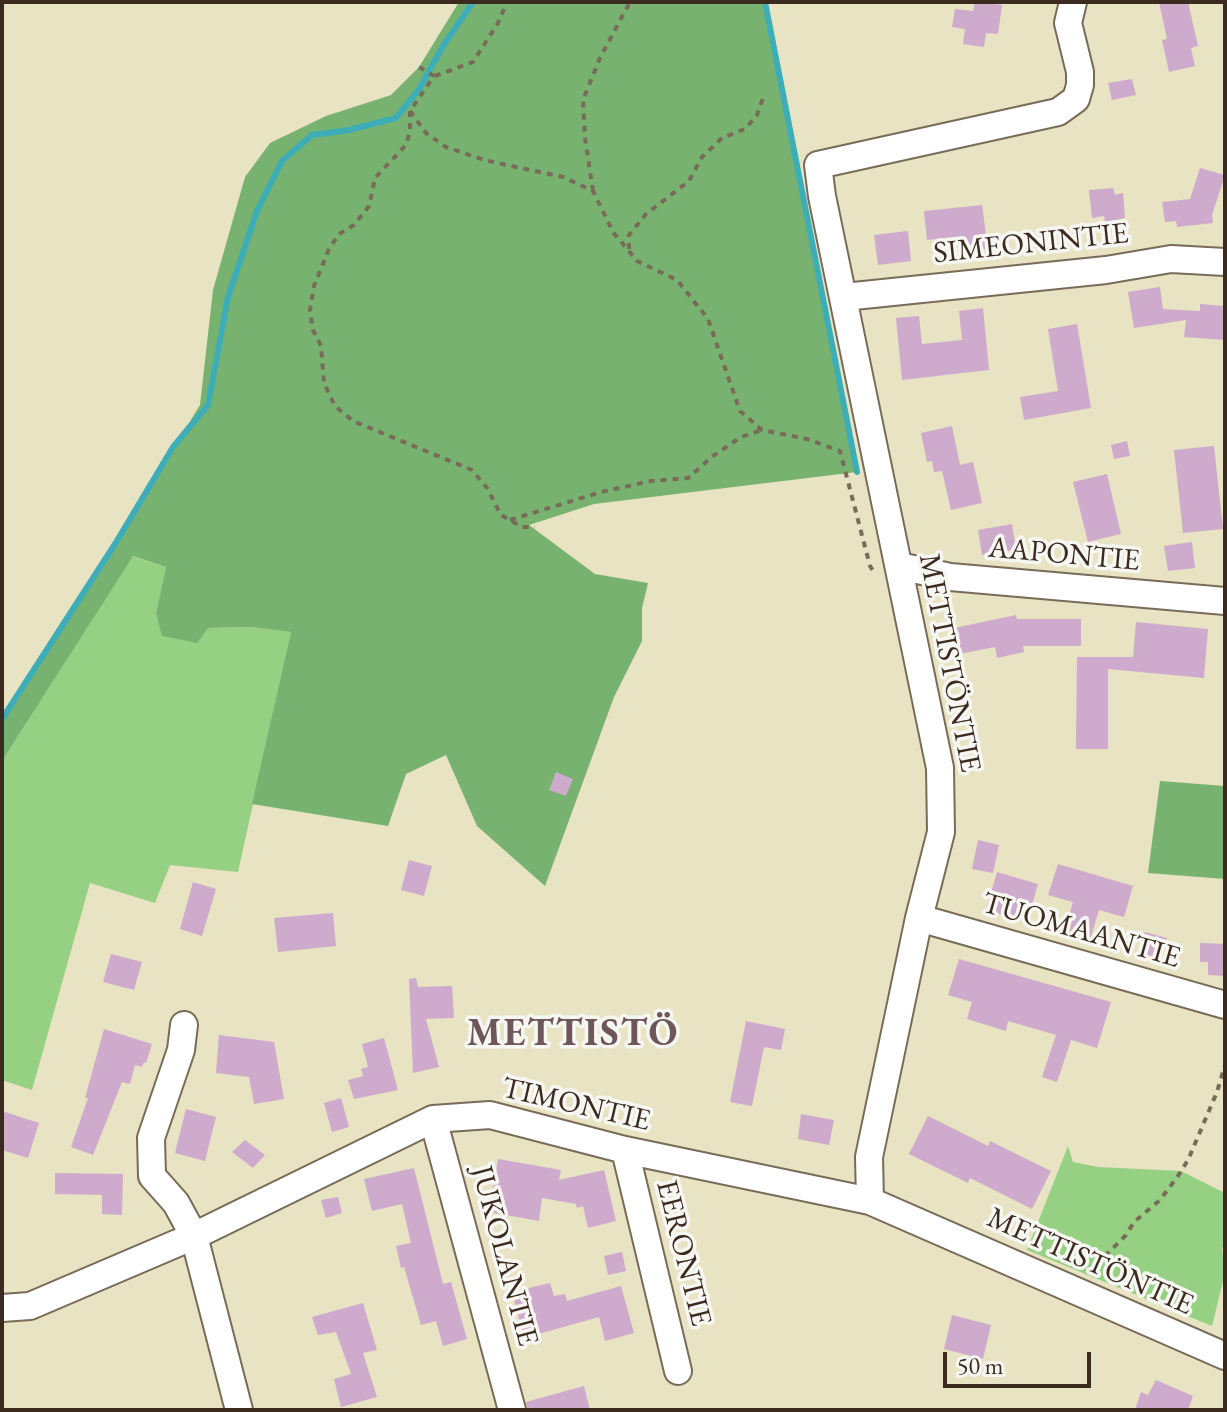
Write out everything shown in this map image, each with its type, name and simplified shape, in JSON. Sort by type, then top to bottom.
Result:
[{"type":"street","name":"METTISTÖNTIE","points":[[1073,2],[1068,23],[1080,72],[1080,85],[1076,99],[1058,112],[818,165],[940,768],[941,832],[919,918],[869,1157],[870,1201],[1225,1356]]},
{"type":"street","name":"SIMEONINTIE","points":[[844,297],[1106,270],[1171,259],[1225,262]]},
{"type":"street","name":"AAPONTIE","points":[[900,570],[1225,601]]},
{"type":"street","name":"TUOMAANTIE","points":[[919,918],[1225,1005]]},
{"type":"street","points":[[184,1025],[181,1050],[151,1138],[152,1176],[176,1203],[194,1236],[239,1410]]},
{"type":"street","name":"TIMONTIE","points":[[2,1308],[30,1306],[194,1236],[433,1119],[490,1115],[625,1150],[870,1201]]},
{"type":"street","name":"JUKOLANTIE","points":[[433,1119],[512,1410]]},
{"type":"street","name":"EERONTIE","points":[[625,1150],[678,1371]]},
{"type":"path","points":[[507,2],[498,23],[473,62],[430,74],[410,111],[406,145],[375,178],[369,206],[354,225],[339,234],[329,249],[314,286],[311,320],[321,346],[324,383],[335,406],[353,421],[472,470],[487,488],[501,515],[522,527],[535,527]]},
{"type":"path","points":[[630,2],[600,58],[583,100],[593,191],[613,232],[637,261],[677,280],[708,319],[740,411],[762,430],[807,439],[840,451],[870,566],[877,576],[900,570]]},
{"type":"path","points":[[419,67],[430,74]]},
{"type":"path","points":[[629,251],[629,235],[646,214],[689,181],[702,157],[722,138],[745,129],[757,115],[763,98]]},
{"type":"path","points":[[410,111],[426,133],[446,147],[484,160],[563,177],[593,191]]},
{"type":"path","points":[[510,520],[601,492],[651,481],[688,478],[741,437],[762,430]]},
{"type":"path","points":[[1072,1289],[1126,1235],[1134,1222],[1160,1200],[1178,1176],[1217,1092],[1225,1065]]},
{"type":"green space","points":[[459,2],[765,2],[857,472],[594,504],[529,525],[595,574],[648,583],[642,608],[642,641],[614,697],[545,886],[477,826],[446,755],[406,774],[388,826],[252,804],[291,632],[251,627],[208,628],[197,643],[162,636],[156,613],[166,567],[133,556],[2,761],[2,719],[200,405],[213,290],[245,177],[270,143],[326,116],[391,95],[419,67]]},
{"type":"green space","points":[[132,556],[166,567],[156,613],[208,628],[251,627],[291,632],[238,872],[170,865],[155,903],[90,883],[32,1090],[2,1080],[2,761]]},
{"type":"green space","points":[[1160,781],[1225,786],[1225,879],[1148,873]]},
{"type":"green space","points":[[1068,1146],[1073,1162],[1098,1167],[1181,1171],[1225,1193],[1225,1243],[1222,1248],[1225,1273],[1212,1326],[1027,1250]]},
{"type":"building","points":[[975,2],[1002,5],[998,34],[986,33],[984,47],[963,44],[965,29],[952,27],[955,9],[973,11]]},
{"type":"building","points":[[1159,2],[1188,2],[1198,46],[1191,48],[1195,66],[1169,72],[1162,40],[1167,39]]},
{"type":"building","points":[[1132,79],[1136,95],[1112,100],[1108,83]]},
{"type":"building","points":[[1200,168],[1225,175],[1212,215],[1213,223],[1177,227],[1176,221],[1165,222],[1162,202],[1190,199]]},
{"type":"building","points":[[1113,188],[1115,195],[1123,193],[1125,218],[1105,222],[1104,216],[1092,218],[1089,190]]},
{"type":"building","points":[[982,205],[988,249],[960,251],[957,237],[927,240],[924,211]]},
{"type":"building","points":[[908,231],[911,261],[878,265],[874,235]]},
{"type":"building","points":[[1160,287],[1163,309],[1200,311],[1200,304],[1225,306],[1225,340],[1184,337],[1186,320],[1134,328],[1128,292]]},
{"type":"building","points":[[983,308],[989,370],[902,380],[896,318],[919,316],[922,344],[962,340],[959,311]]},
{"type":"building","points":[[1077,324],[1091,408],[1024,420],[1020,397],[1058,391],[1048,329]]},
{"type":"building","points":[[952,426],[960,465],[973,462],[982,503],[951,510],[942,471],[934,472],[932,461],[927,462],[921,433]]},
{"type":"building","points":[[1127,441],[1130,456],[1114,459],[1111,445]]},
{"type":"building","points":[[1214,446],[1223,529],[1183,533],[1174,450]]},
{"type":"building","points":[[1107,474],[1121,534],[1088,542],[1073,482]]},
{"type":"building","points":[[1012,524],[1016,550],[982,555],[978,530]]},
{"type":"building","points":[[1192,542],[1195,568],[1168,571],[1164,546]]},
{"type":"building","points":[[1016,615],[1017,619],[1081,619],[1081,646],[1023,646],[1024,652],[997,658],[995,647],[959,654],[954,628]]},
{"type":"building","points":[[1136,622],[1208,629],[1204,678],[1108,669],[1108,749],[1076,749],[1077,657],[1133,657]]},
{"type":"building","points":[[556,772],[573,779],[566,796],[549,790]]},
{"type":"building","points":[[978,840],[999,845],[993,873],[972,869]]},
{"type":"building","points":[[409,860],[432,866],[424,896],[401,890]]},
{"type":"building","points":[[1058,864],[1133,886],[1124,917],[1099,910],[1090,940],[1064,933],[1073,902],[1048,895]]},
{"type":"building","points":[[997,872],[1038,884],[1027,922],[986,910]]},
{"type":"building","points":[[193,882],[216,889],[202,936],[180,929]]},
{"type":"building","points":[[333,913],[336,946],[278,952],[274,918]]},
{"type":"building","points":[[1145,932],[1167,938],[1160,961],[1138,954]]},
{"type":"building","points":[[1200,943],[1225,944],[1225,976],[1208,975],[1208,962],[1200,962]]},
{"type":"building","points":[[111,954],[142,962],[134,990],[103,982]]},
{"type":"building","points":[[959,959],[1111,1002],[1097,1048],[1071,1040],[1057,1082],[1042,1077],[1056,1035],[1008,1021],[1006,1031],[967,1019],[972,1002],[948,995]]},
{"type":"building","points":[[416,978],[418,987],[452,986],[454,1018],[426,1019],[439,1067],[413,1073],[409,979]]},
{"type":"building","points":[[746,1021],[785,1029],[781,1050],[764,1047],[752,1106],[730,1102]]},
{"type":"building","points":[[104,1029],[152,1044],[146,1063],[142,1067],[135,1065],[130,1084],[122,1082],[93,1155],[71,1147],[88,1098],[85,1098]]},
{"type":"building","points":[[219,1035],[274,1042],[284,1099],[254,1104],[249,1077],[216,1073]]},
{"type":"building","points":[[384,1038],[398,1090],[354,1099],[348,1080],[363,1076],[361,1069],[368,1067],[362,1044]]},
{"type":"building","points":[[341,1098],[349,1127],[332,1132],[324,1103]]},
{"type":"building","points":[[186,1109],[216,1117],[205,1161],[175,1153]]},
{"type":"building","points":[[2,1111],[39,1123],[28,1158],[2,1150]]},
{"type":"building","points":[[801,1114],[834,1120],[829,1145],[798,1139]]},
{"type":"building","points":[[928,1116],[988,1146],[990,1141],[1051,1171],[1032,1209],[970,1178],[968,1183],[909,1154]]},
{"type":"building","points":[[245,1140],[265,1155],[253,1168],[232,1152]]},
{"type":"building","points":[[498,1159],[561,1170],[559,1180],[604,1170],[616,1221],[588,1228],[583,1206],[577,1208],[576,1204],[542,1198],[539,1221],[489,1212]]},
{"type":"building","points":[[414,1168],[443,1284],[451,1282],[467,1339],[443,1346],[436,1321],[421,1325],[404,1267],[401,1268],[396,1246],[411,1243],[402,1204],[372,1211],[364,1179]]},
{"type":"building","points":[[55,1173],[123,1174],[122,1215],[102,1214],[102,1195],[55,1194]]},
{"type":"building","points":[[338,1197],[342,1213],[326,1218],[321,1200]]},
{"type":"building","points":[[622,1252],[626,1271],[608,1275],[604,1256]]},
{"type":"building","points":[[550,1283],[554,1296],[565,1294],[567,1301],[621,1286],[634,1333],[605,1341],[599,1317],[524,1338],[512,1292]]},
{"type":"building","points":[[363,1303],[377,1350],[363,1353],[377,1397],[341,1407],[334,1379],[351,1374],[336,1332],[318,1335],[312,1317]]},
{"type":"building","points":[[952,1315],[991,1325],[983,1359],[944,1349]]},
{"type":"building","points":[[1156,1380],[1193,1396],[1188,1410],[1135,1410],[1141,1392],[1148,1395]]},
{"type":"building","points":[[584,1386],[590,1410],[528,1410],[526,1402]]},
{"type":"waterway","points":[[2,719],[115,544],[173,447],[208,405],[228,297],[257,211],[282,161],[312,135],[349,130],[396,118],[419,89],[473,2]]},
{"type":"waterway","points":[[765,2],[857,472]]},
{"type":"district","name":"METTISTÖ","points":[[573,1035]]}]
